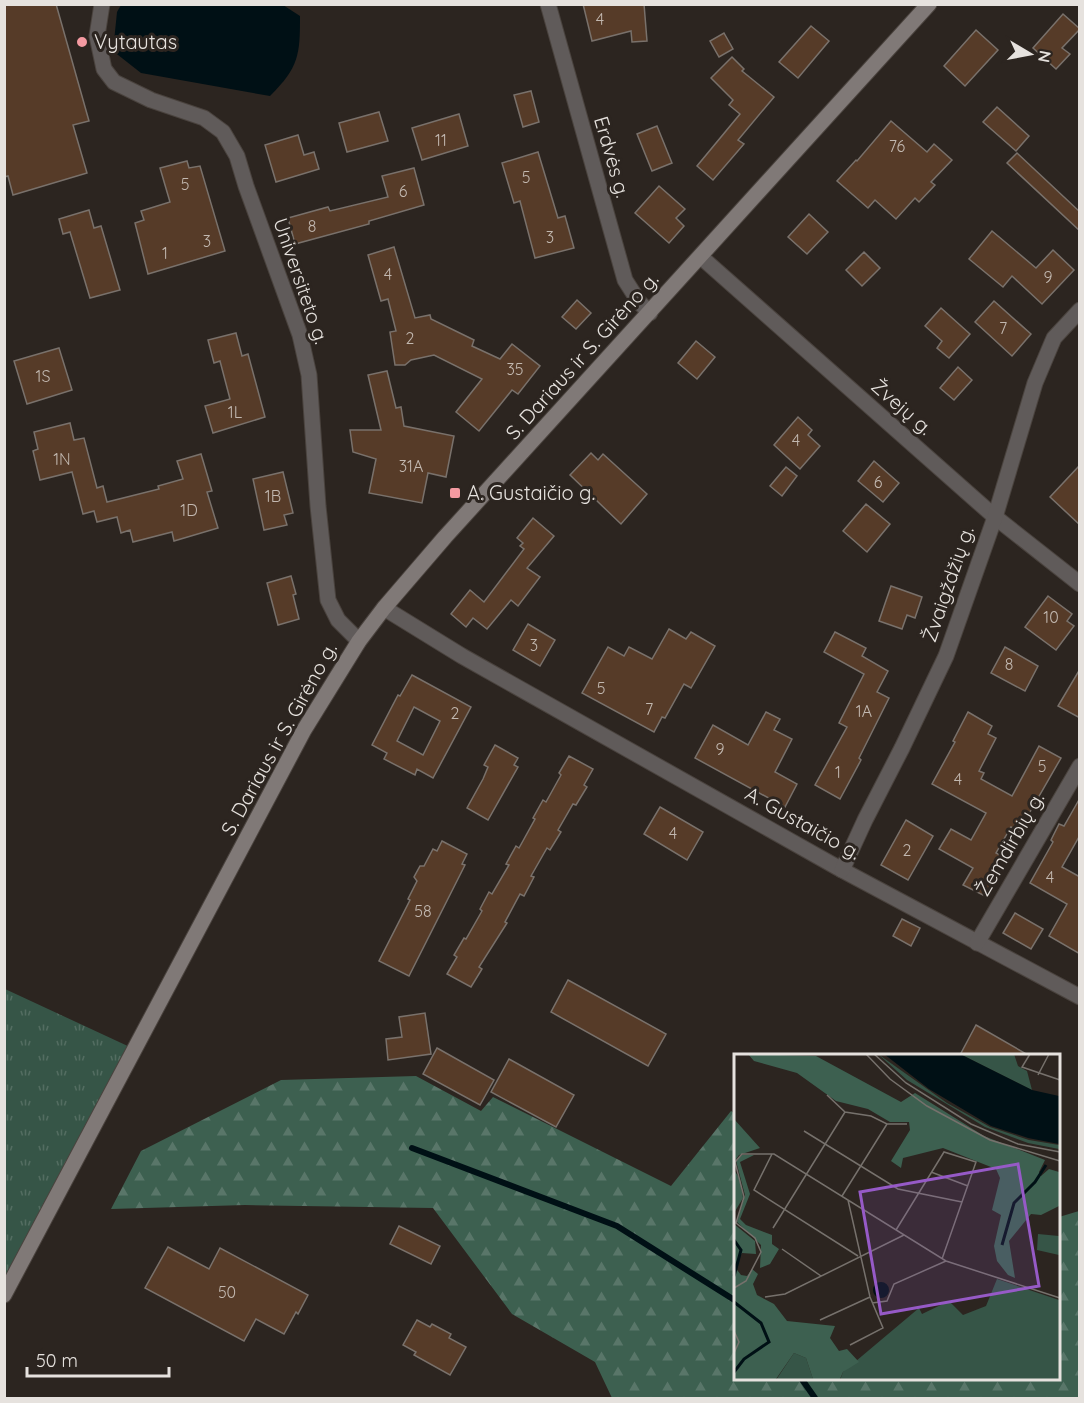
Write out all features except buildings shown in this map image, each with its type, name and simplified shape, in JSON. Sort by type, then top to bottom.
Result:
[{"type":"street","name":"Universiteto g.","points":[[102,4],[97,36],[104,69],[114,82],[151,100],[204,118],[224,132],[237,156],[300,335],[309,375],[318,506],[328,600],[338,621],[359,641]]},
{"type":"street","name":"Erdvės g.","points":[[548,4],[625,280],[639,302],[650,313]]},
{"type":"street","name":"S. Dariaus ir S. Girėno g.","points":[[4,1295],[304,730],[359,641],[445,537],[929,4]]},
{"type":"street","name":"Žvejų g.","points":[[701,256],[994,517],[1080,584]]},
{"type":"street","name":"Žvaigždžių g.","points":[[842,870],[946,656],[994,517],[1035,383],[1054,338],[1080,310]]},
{"type":"street","name":"A. Gustaičio g.","points":[[384,608],[462,656],[842,870],[1080,997]]},
{"type":"street","name":"Žemdirbių g.","points":[[977,943],[1080,766]]},
{"type":"green space","points":[[5,989],[132,1048],[5,1282]]},
{"type":"green space","points":[[416,1076],[481,1111],[493,1097],[671,1186],[731,1111],[734,1113],[734,1379],[1060,1379],[1060,1217],[1079,1211],[1079,1398],[612,1398],[595,1362],[512,1314],[433,1208],[245,1205],[111,1209],[141,1151],[281,1080]]},
{"type":"shaded area","points":[[121,5],[283,5],[300,16],[296,60],[287,77],[270,96],[141,73],[113,51],[117,12]]},
{"type":"waterway","points":[[412,1148],[617,1226],[734,1300]]},
{"type":"waterway","points":[[802,1379],[815,1398]]},
{"type":"place","name":"Vytautas","points":[[82,42]]},
{"type":"place","name":"A. Gustaičio g.","points":[[455,493]]}]
